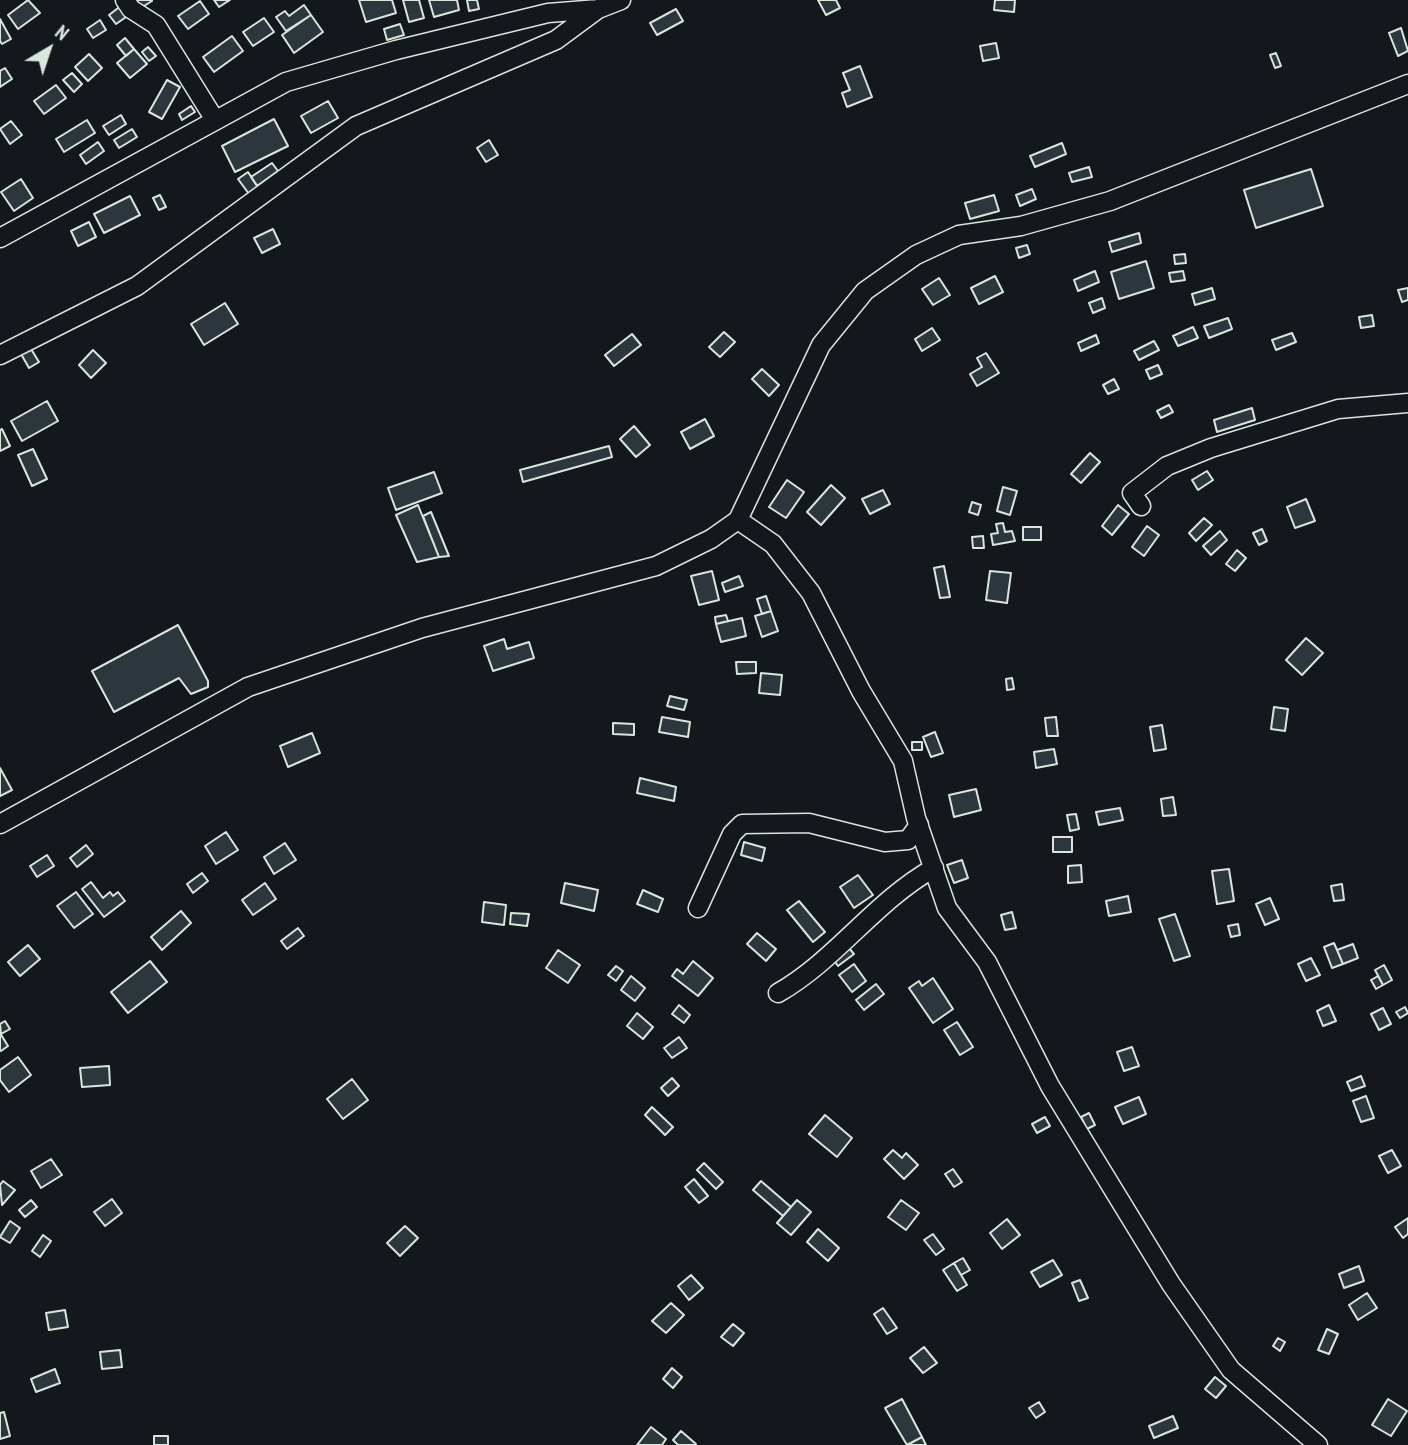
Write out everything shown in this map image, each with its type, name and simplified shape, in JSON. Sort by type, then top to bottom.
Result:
[{"type":"street","points":[[125,0],[131,9],[156,25],[215,120]]},
{"type":"street","points":[[0,355],[137,286],[356,126],[556,40],[598,9],[621,0]]},
{"type":"street","points":[[0,238],[286,82],[396,50],[548,13],[598,9]]},
{"type":"street","points":[[0,824],[248,687],[422,628],[656,566],[711,539],[738,520],[821,345],[865,291],[916,255],[959,235],[1021,226],[1110,201],[1408,84]]},
{"type":"street","points":[[1141,506],[1132,493],[1167,466],[1211,448],[1338,409],[1408,403]]},
{"type":"street","points":[[738,520],[773,544],[811,593],[902,761],[919,825],[947,908],[987,962],[1050,1086],[1171,1284],[1231,1370],[1318,1445]]},
{"type":"street","points":[[698,908],[732,834],[742,824],[809,823],[885,842],[908,840],[919,825]]},
{"type":"street","points":[[778,993],[800,980],[903,886],[934,868]]},
{"type":"building","points":[[28,0],[40,13],[18,29],[8,15]]},
{"type":"building","points":[[133,0],[152,0],[152,1],[139,9]]},
{"type":"building","points":[[214,0],[230,0],[219,7]]},
{"type":"building","points":[[359,0],[392,0],[396,13],[366,22]]},
{"type":"building","points":[[403,0],[419,0],[424,18],[409,22]]},
{"type":"building","points":[[429,0],[457,0],[459,10],[434,17]]},
{"type":"building","points":[[467,0],[477,0],[479,9],[469,11]]},
{"type":"building","points":[[818,0],[836,0],[840,8],[826,15]]},
{"type":"building","points":[[995,0],[1015,0],[1014,12],[994,10]]},
{"type":"building","points":[[200,1],[209,14],[188,29],[178,16]]},
{"type":"building","points":[[122,5],[129,15],[116,24],[109,15]]},
{"type":"building","points":[[304,5],[311,15],[286,31],[276,17],[285,11],[289,16]]},
{"type":"building","points":[[676,9],[683,21],[657,35],[650,23]]},
{"type":"building","points":[[311,15],[323,32],[294,53],[282,35]]},
{"type":"building","points":[[264,18],[274,32],[253,46],[243,32]]},
{"type":"building","points":[[0,19],[11,39],[2,44],[0,41]]},
{"type":"building","points":[[100,20],[106,30],[93,38],[87,29]]},
{"type":"building","points":[[400,24],[404,35],[387,40],[384,29]]},
{"type":"building","points":[[1401,28],[1408,51],[1398,56],[1389,33]]},
{"type":"building","points":[[232,36],[243,51],[214,72],[203,57]]},
{"type":"building","points":[[125,38],[134,49],[126,56],[117,45]]},
{"type":"building","points":[[996,43],[999,58],[983,61],[980,46]]},
{"type":"building","points":[[148,47],[156,56],[149,61],[142,52]]},
{"type":"building","points":[[134,49],[147,64],[130,78],[117,63]]},
{"type":"building","points":[[1276,53],[1281,66],[1275,68],[1270,55]]},
{"type":"building","points":[[89,54],[102,68],[88,81],[75,67]]},
{"type":"building","points":[[860,66],[872,97],[847,107],[842,93],[850,90],[843,73]]},
{"type":"building","points":[[5,68],[12,79],[0,87],[0,71]]},
{"type":"building","points":[[72,73],[82,84],[74,92],[63,80]]},
{"type":"building","points":[[167,80],[180,87],[162,119],[149,112]]},
{"type":"building","points":[[56,85],[66,98],[44,114],[34,101]]},
{"type":"building","points":[[328,101],[338,118],[311,133],[301,116]]},
{"type":"building","points":[[191,106],[195,112],[182,120],[179,114]]},
{"type":"building","points":[[121,115],[126,124],[109,135],[103,126]]},
{"type":"building","points":[[274,119],[288,146],[235,172],[222,146]]},
{"type":"building","points":[[87,120],[95,133],[64,152],[56,139]]},
{"type":"building","points":[[11,121],[22,135],[10,144],[0,129]]},
{"type":"building","points":[[132,129],[137,137],[119,148],[114,140]]},
{"type":"building","points":[[489,140],[498,155],[486,162],[477,148]]},
{"type":"building","points":[[98,142],[104,151],[86,164],[80,155]]},
{"type":"building","points":[[1062,143],[1066,154],[1035,167],[1030,156]]},
{"type":"building","points":[[272,163],[278,171],[257,186],[251,177]]},
{"type":"building","points":[[1089,167],[1092,177],[1072,182],[1069,173]]},
{"type":"building","points":[[1311,169],[1323,206],[1256,228],[1244,190]]},
{"type":"building","points":[[248,172],[258,187],[249,194],[238,179]]},
{"type":"building","points":[[21,179],[33,198],[14,211],[1,192]]},
{"type":"building","points":[[1032,189],[1036,199],[1020,206],[1016,195]]},
{"type":"building","points":[[160,195],[166,207],[159,210],[153,198]]},
{"type":"building","points":[[994,195],[999,211],[970,219],[965,203]]},
{"type":"building","points":[[130,196],[140,215],[104,233],[94,214]]},
{"type":"building","points":[[89,222],[96,237],[78,246],[71,231]]},
{"type":"building","points":[[273,229],[280,244],[262,253],[254,238]]},
{"type":"building","points":[[1139,233],[1141,243],[1112,252],[1109,242]]},
{"type":"building","points":[[1027,245],[1030,254],[1019,258],[1016,248]]},
{"type":"building","points":[[1185,254],[1186,263],[1175,264],[1174,255]]},
{"type":"building","points":[[1146,261],[1154,288],[1119,299],[1111,272]]},
{"type":"building","points":[[1095,271],[1099,282],[1078,291],[1074,280]]},
{"type":"building","points":[[1183,271],[1185,280],[1171,282],[1169,273]]},
{"type":"building","points":[[995,276],[1003,292],[979,304],[971,288]]},
{"type":"building","points":[[939,278],[950,295],[933,305],[922,289]]},
{"type":"building","points":[[1212,288],[1215,299],[1195,305],[1192,294]]},
{"type":"building","points":[[1408,288],[1408,300],[1402,302],[1398,290]]},
{"type":"building","points":[[1102,298],[1105,308],[1093,313],[1089,303]]},
{"type":"building","points":[[225,303],[238,324],[204,345],[191,324]]},
{"type":"building","points":[[1372,315],[1374,326],[1361,328],[1359,317]]},
{"type":"building","points":[[1228,318],[1232,329],[1209,338],[1204,326]]},
{"type":"building","points":[[1193,327],[1198,338],[1178,346],[1173,336]]},
{"type":"building","points":[[932,328],[940,340],[922,351],[915,339]]},
{"type":"building","points":[[724,332],[735,342],[720,357],[709,347]]},
{"type":"building","points":[[1292,333],[1296,342],[1276,350],[1272,340]]},
{"type":"building","points":[[632,334],[641,345],[614,366],[605,355]]},
{"type":"building","points":[[1096,335],[1099,343],[1081,351],[1078,343]]},
{"type":"building","points":[[1154,341],[1159,350],[1139,360],[1134,351]]},
{"type":"building","points":[[31,349],[39,362],[29,368],[21,354]]},
{"type":"building","points":[[93,350],[106,363],[91,378],[79,365]]},
{"type":"building","points":[[986,353],[999,373],[977,386],[970,374],[982,367],[977,358]]},
{"type":"building","points":[[1158,365],[1162,374],[1150,379],[1146,370]]},
{"type":"building","points":[[762,369],[779,385],[769,396],[752,379]]},
{"type":"building","points":[[1114,379],[1119,389],[1108,394],[1103,385]]},
{"type":"building","points":[[47,401],[58,421],[22,441],[11,421]]},
{"type":"building","points":[[1169,405],[1173,412],[1161,418],[1157,411]]},
{"type":"building","points":[[1252,408],[1255,420],[1217,432],[1214,420]]},
{"type":"building","points":[[705,419],[714,436],[690,449],[681,432]]},
{"type":"building","points":[[634,426],[650,445],[636,457],[620,439]]},
{"type":"building","points":[[2,429],[10,446],[0,451],[0,430]]},
{"type":"building","points":[[609,446],[612,457],[523,482],[520,470]]},
{"type":"building","points":[[33,449],[47,479],[32,486],[18,455]]},
{"type":"building","points":[[1090,453],[1100,462],[1081,483],[1071,474]]},
{"type":"building","points":[[1207,471],[1213,480],[1198,490],[1192,480]]},
{"type":"building","points":[[434,472],[442,493],[396,510],[388,488]]},
{"type":"building","points":[[787,480],[804,492],[786,518],[769,507]]},
{"type":"building","points":[[831,485],[845,498],[821,525],[807,512]]},
{"type":"building","points":[[1003,487],[1017,491],[1010,515],[997,511]]},
{"type":"building","points":[[883,490],[890,504],[870,514],[862,499]]},
{"type":"building","points":[[1306,499],[1315,521],[1295,528],[1287,507]]},
{"type":"building","points":[[972,502],[981,505],[978,515],[969,512]]},
{"type":"building","points":[[418,505],[439,557],[417,562],[396,515]]},
{"type":"building","points":[[1118,505],[1129,514],[1112,535],[1102,526]]},
{"type":"building","points":[[431,512],[449,556],[439,557],[423,516]]},
{"type":"building","points":[[1204,518],[1212,525],[1196,541],[1189,533]]},
{"type":"building","points":[[1003,523],[1005,532],[1012,531],[1015,541],[993,545],[991,534],[998,533],[996,524]]},
{"type":"building","points":[[1147,526],[1159,535],[1144,556],[1132,547]]},
{"type":"building","points":[[1023,527],[1041,527],[1041,540],[1023,540]]},
{"type":"building","points":[[1262,529],[1267,541],[1259,545],[1253,533]]},
{"type":"building","points":[[1220,531],[1227,540],[1211,555],[1203,546]]},
{"type":"building","points":[[983,536],[984,548],[973,548],[972,537]]},
{"type":"building","points":[[1237,550],[1246,558],[1235,571],[1226,564]]},
{"type":"building","points":[[944,566],[950,597],[940,598],[934,568]]},
{"type":"building","points":[[712,571],[719,600],[699,605],[691,576]]},
{"type":"building","points":[[990,571],[1011,573],[1007,603],[986,600]]},
{"type":"building","points":[[739,576],[743,586],[725,592],[722,583]]},
{"type":"building","points":[[766,596],[771,611],[762,614],[757,599]]},
{"type":"building","points":[[771,611],[778,631],[762,637],[755,616]]},
{"type":"building","points":[[726,615],[728,621],[716,624],[715,617]]},
{"type":"building","points":[[742,618],[746,636],[721,642],[716,624]]},
{"type":"building","points":[[178,625],[208,681],[208,687],[191,694],[179,678],[114,712],[92,671]]},
{"type":"building","points":[[1306,638],[1323,653],[1302,675],[1286,660]]},
{"type":"building","points":[[504,639],[507,649],[529,642],[534,658],[493,671],[484,646]]},
{"type":"building","points":[[736,662],[756,662],[756,673],[737,674]]},
{"type":"building","points":[[761,673],[782,675],[780,695],[759,693]]},
{"type":"building","points":[[1012,678],[1014,689],[1007,690],[1006,679]]},
{"type":"building","points":[[670,696],[687,700],[684,710],[667,706]]},
{"type":"building","points":[[1274,707],[1288,709],[1285,731],[1271,729]]},
{"type":"building","points":[[662,717],[690,722],[688,737],[659,732]]},
{"type":"building","points":[[1056,717],[1058,736],[1047,736],[1045,718]]},
{"type":"building","points":[[613,723],[634,724],[634,735],[613,734]]},
{"type":"building","points":[[1162,725],[1166,749],[1154,751],[1150,727]]},
{"type":"building","points":[[935,732],[943,753],[931,757],[923,737]]},
{"type":"building","points":[[312,733],[320,753],[288,767],[280,746]]},
{"type":"building","points":[[912,742],[922,742],[922,750],[912,750]]},
{"type":"building","points":[[1054,749],[1057,764],[1036,768],[1034,752]]},
{"type":"building","points":[[0,768],[12,790],[0,796]]},
{"type":"building","points":[[640,778],[676,787],[674,801],[637,793]]},
{"type":"building","points":[[976,789],[981,810],[954,817],[949,795]]},
{"type":"building","points":[[1173,797],[1176,815],[1163,816],[1161,799]]},
{"type":"building","points":[[1120,808],[1123,820],[1099,825],[1096,812]]},
{"type":"building","points":[[1076,814],[1079,829],[1070,831],[1067,815]]},
{"type":"building","points":[[226,832],[238,850],[216,864],[205,846]]},
{"type":"building","points":[[1053,837],[1072,837],[1072,852],[1053,852]]},
{"type":"building","points":[[744,842],[765,848],[762,861],[741,855]]},
{"type":"building","points":[[285,843],[296,860],[274,874],[264,857]]},
{"type":"building","points":[[86,845],[93,854],[77,867],[70,858]]},
{"type":"building","points":[[47,855],[54,866],[37,877],[30,866]]},
{"type":"building","points":[[962,860],[968,878],[954,883],[947,865]]},
{"type":"building","points":[[1081,865],[1082,882],[1068,883],[1068,866]]},
{"type":"building","points":[[1229,869],[1234,901],[1217,904],[1212,871]]},
{"type":"building","points":[[202,873],[208,881],[193,893],[187,884]]},
{"type":"building","points":[[858,875],[873,895],[854,908],[840,887]]},
{"type":"building","points":[[91,882],[103,898],[110,892],[113,896],[118,892],[125,901],[104,917],[82,889]]},
{"type":"building","points":[[265,883],[276,899],[253,915],[242,900]]},
{"type":"building","points":[[565,883],[598,890],[594,911],[561,903]]},
{"type":"building","points":[[1342,884],[1344,900],[1334,901],[1331,886]]},
{"type":"building","points":[[643,890],[663,899],[658,912],[637,904]]},
{"type":"building","points":[[76,892],[93,914],[74,928],[57,906]]},
{"type":"building","points":[[1128,896],[1131,912],[1109,916],[1106,901]]},
{"type":"building","points":[[1270,898],[1279,919],[1265,925],[1256,904]]},
{"type":"building","points":[[799,901],[825,932],[813,942],[787,910]]},
{"type":"building","points":[[484,902],[506,905],[504,925],[482,922]]},
{"type":"building","points":[[181,911],[191,923],[162,950],[151,937]]},
{"type":"building","points":[[1012,912],[1016,928],[1005,930],[1001,915]]},
{"type":"building","points":[[511,913],[529,914],[527,926],[510,924]]},
{"type":"building","points":[[1175,914],[1190,956],[1174,961],[1159,919]]},
{"type":"building","points":[[1238,924],[1240,935],[1231,937],[1228,926]]},
{"type":"building","points":[[298,928],[304,936],[287,949],[281,941]]},
{"type":"building","points":[[757,933],[776,949],[766,961],[747,944]]},
{"type":"building","points":[[1334,943],[1343,964],[1332,968],[1324,947]]},
{"type":"building","points":[[1353,944],[1358,958],[1343,964],[1337,950]]},
{"type":"building","points":[[28,945],[40,959],[20,976],[8,962]]},
{"type":"building","points":[[848,947],[854,954],[838,966],[833,959]]},
{"type":"building","points":[[558,950],[580,965],[568,983],[546,968]]},
{"type":"building","points":[[1311,958],[1320,975],[1306,981],[1298,964]]},
{"type":"building","points":[[150,961],[167,982],[128,1013],[111,992]]},
{"type":"building","points":[[693,961],[713,978],[698,996],[672,976],[677,969],[683,974]]},
{"type":"building","points":[[854,964],[866,981],[852,992],[839,975]]},
{"type":"building","points":[[1384,965],[1392,980],[1383,985],[1375,970]]},
{"type":"building","points":[[616,966],[623,971],[616,981],[608,975]]},
{"type":"building","points":[[631,976],[645,988],[635,1001],[621,990]]},
{"type":"building","points":[[1378,976],[1383,985],[1376,989],[1371,980]]},
{"type":"building","points":[[933,978],[953,1009],[933,1023],[909,988],[919,981],[922,986]]},
{"type":"building","points":[[876,984],[884,994],[864,1010],[856,1000]]},
{"type":"building","points":[[679,1005],[690,1015],[684,1023],[672,1014]]},
{"type":"building","points":[[1329,1005],[1336,1021],[1323,1026],[1317,1011]]},
{"type":"building","points":[[1405,1007],[1408,1013],[1400,1018],[1396,1012]]},
{"type":"building","points":[[1383,1008],[1391,1024],[1379,1030],[1371,1014]]},
{"type":"building","points":[[637,1013],[653,1027],[643,1039],[627,1026]]},
{"type":"building","points":[[5,1021],[10,1029],[1,1034],[0,1024]]},
{"type":"building","points":[[957,1022],[973,1047],[960,1055],[944,1030]]},
{"type":"building","points":[[0,1033],[8,1046],[1,1051],[0,1050]]},
{"type":"building","points":[[679,1037],[687,1048],[672,1058],[664,1048]]},
{"type":"building","points":[[1132,1047],[1139,1066],[1124,1071],[1117,1052]]},
{"type":"building","points":[[18,1057],[31,1075],[9,1092],[0,1080],[0,1070]]},
{"type":"building","points":[[109,1066],[110,1085],[82,1087],[80,1068]]},
{"type":"building","points":[[1361,1076],[1365,1086],[1351,1091],[1347,1082]]},
{"type":"building","points":[[672,1078],[679,1086],[668,1096],[661,1088]]},
{"type":"building","points":[[352,1079],[368,1100],[343,1119],[327,1099]]},
{"type":"building","points":[[1366,1096],[1374,1118],[1361,1122],[1353,1101]]},
{"type":"building","points":[[1139,1097],[1146,1114],[1123,1124],[1115,1107]]},
{"type":"building","points":[[652,1107],[673,1127],[665,1135],[645,1115]]},
{"type":"building","points":[[1089,1113],[1095,1125],[1087,1129],[1081,1117]]},
{"type":"building","points":[[825,1115],[852,1138],[837,1157],[809,1134]]},
{"type":"building","points":[[1045,1117],[1050,1126],[1037,1133],[1032,1124]]},
{"type":"building","points":[[893,1150],[902,1158],[906,1153],[918,1165],[904,1179],[884,1159]]},
{"type":"building","points":[[1392,1150],[1401,1166],[1388,1173],[1379,1156]]},
{"type":"building","points":[[51,1159],[62,1175],[41,1188],[31,1171]]},
{"type":"building","points":[[704,1163],[723,1182],[716,1189],[697,1170]]},
{"type":"building","points":[[953,1169],[962,1182],[954,1187],[945,1174]]},
{"type":"building","points":[[694,1179],[708,1196],[699,1203],[685,1187]]},
{"type":"building","points":[[3,1181],[15,1190],[2,1205],[0,1185]]},
{"type":"building","points":[[761,1181],[791,1207],[783,1216],[753,1190]]},
{"type":"building","points":[[112,1199],[122,1213],[105,1226],[94,1212]]},
{"type":"building","points":[[31,1200],[37,1207],[25,1217],[19,1210]]},
{"type":"building","points":[[797,1200],[811,1212],[791,1235],[777,1223]]},
{"type":"building","points":[[901,1200],[919,1213],[906,1230],[888,1217]]},
{"type":"building","points":[[1408,1218],[1408,1234],[1403,1238],[1395,1227]]},
{"type":"building","points":[[1007,1219],[1020,1235],[1002,1249],[990,1233]]},
{"type":"building","points":[[10,1221],[20,1228],[10,1243],[0,1237]]},
{"type":"building","points":[[405,1226],[418,1238],[400,1256],[387,1243]]},
{"type":"building","points":[[818,1229],[839,1248],[828,1261],[807,1242]]},
{"type":"building","points":[[933,1234],[944,1249],[936,1255],[924,1240]]},
{"type":"building","points":[[43,1235],[51,1241],[40,1257],[32,1251]]},
{"type":"building","points":[[963,1258],[970,1270],[961,1275],[954,1263]]},
{"type":"building","points":[[1053,1260],[1062,1275],[1040,1287],[1031,1272]]},
{"type":"building","points":[[954,1263],[967,1285],[957,1291],[943,1270]]},
{"type":"building","points":[[1359,1266],[1364,1281],[1344,1288],[1339,1274]]},
{"type":"building","points":[[691,1275],[703,1288],[689,1300],[678,1286]]},
{"type":"building","points":[[1080,1280],[1088,1298],[1079,1301],[1072,1283]]},
{"type":"building","points":[[1367,1293],[1377,1308],[1358,1320],[1349,1305]]},
{"type":"building","points":[[671,1303],[684,1315],[666,1333],[652,1321]]},
{"type":"building","points":[[883,1308],[897,1328],[887,1334],[874,1314]]},
{"type":"building","points":[[65,1310],[68,1327],[49,1330],[46,1313]]},
{"type":"building","points":[[733,1324],[744,1333],[733,1346],[721,1337]]},
{"type":"building","points":[[1327,1329],[1338,1334],[1329,1354],[1318,1350]]},
{"type":"building","points":[[1278,1338],[1285,1342],[1280,1351],[1273,1346]]},
{"type":"building","points":[[924,1347],[937,1363],[923,1373],[910,1358]]},
{"type":"building","points":[[120,1350],[122,1367],[102,1369],[100,1352]]},
{"type":"building","points":[[672,1368],[682,1377],[673,1388],[663,1379]]},
{"type":"building","points":[[55,1369],[60,1383],[36,1392],[31,1379]]},
{"type":"building","points":[[1215,1377],[1226,1386],[1216,1398],[1205,1389]]},
{"type":"building","points":[[902,1399],[922,1437],[907,1445],[885,1408]]},
{"type":"building","points":[[1388,1399],[1407,1411],[1391,1436],[1372,1425]]},
{"type":"building","points":[[1039,1402],[1045,1412],[1036,1418],[1029,1408]]},
{"type":"building","points":[[4,1412],[10,1436],[0,1439],[0,1413]]},
{"type":"building","points":[[1173,1416],[1178,1428],[1154,1438],[1149,1426]]},
{"type":"building","points":[[651,1427],[666,1439],[662,1445],[637,1445]]},
{"type":"building","points":[[681,1431],[696,1444],[678,1445],[673,1440]]},
{"type":"building","points":[[154,1436],[168,1436],[168,1445],[154,1445]]},
{"type":"building","points":[[922,1437],[926,1445],[909,1444]]}]
